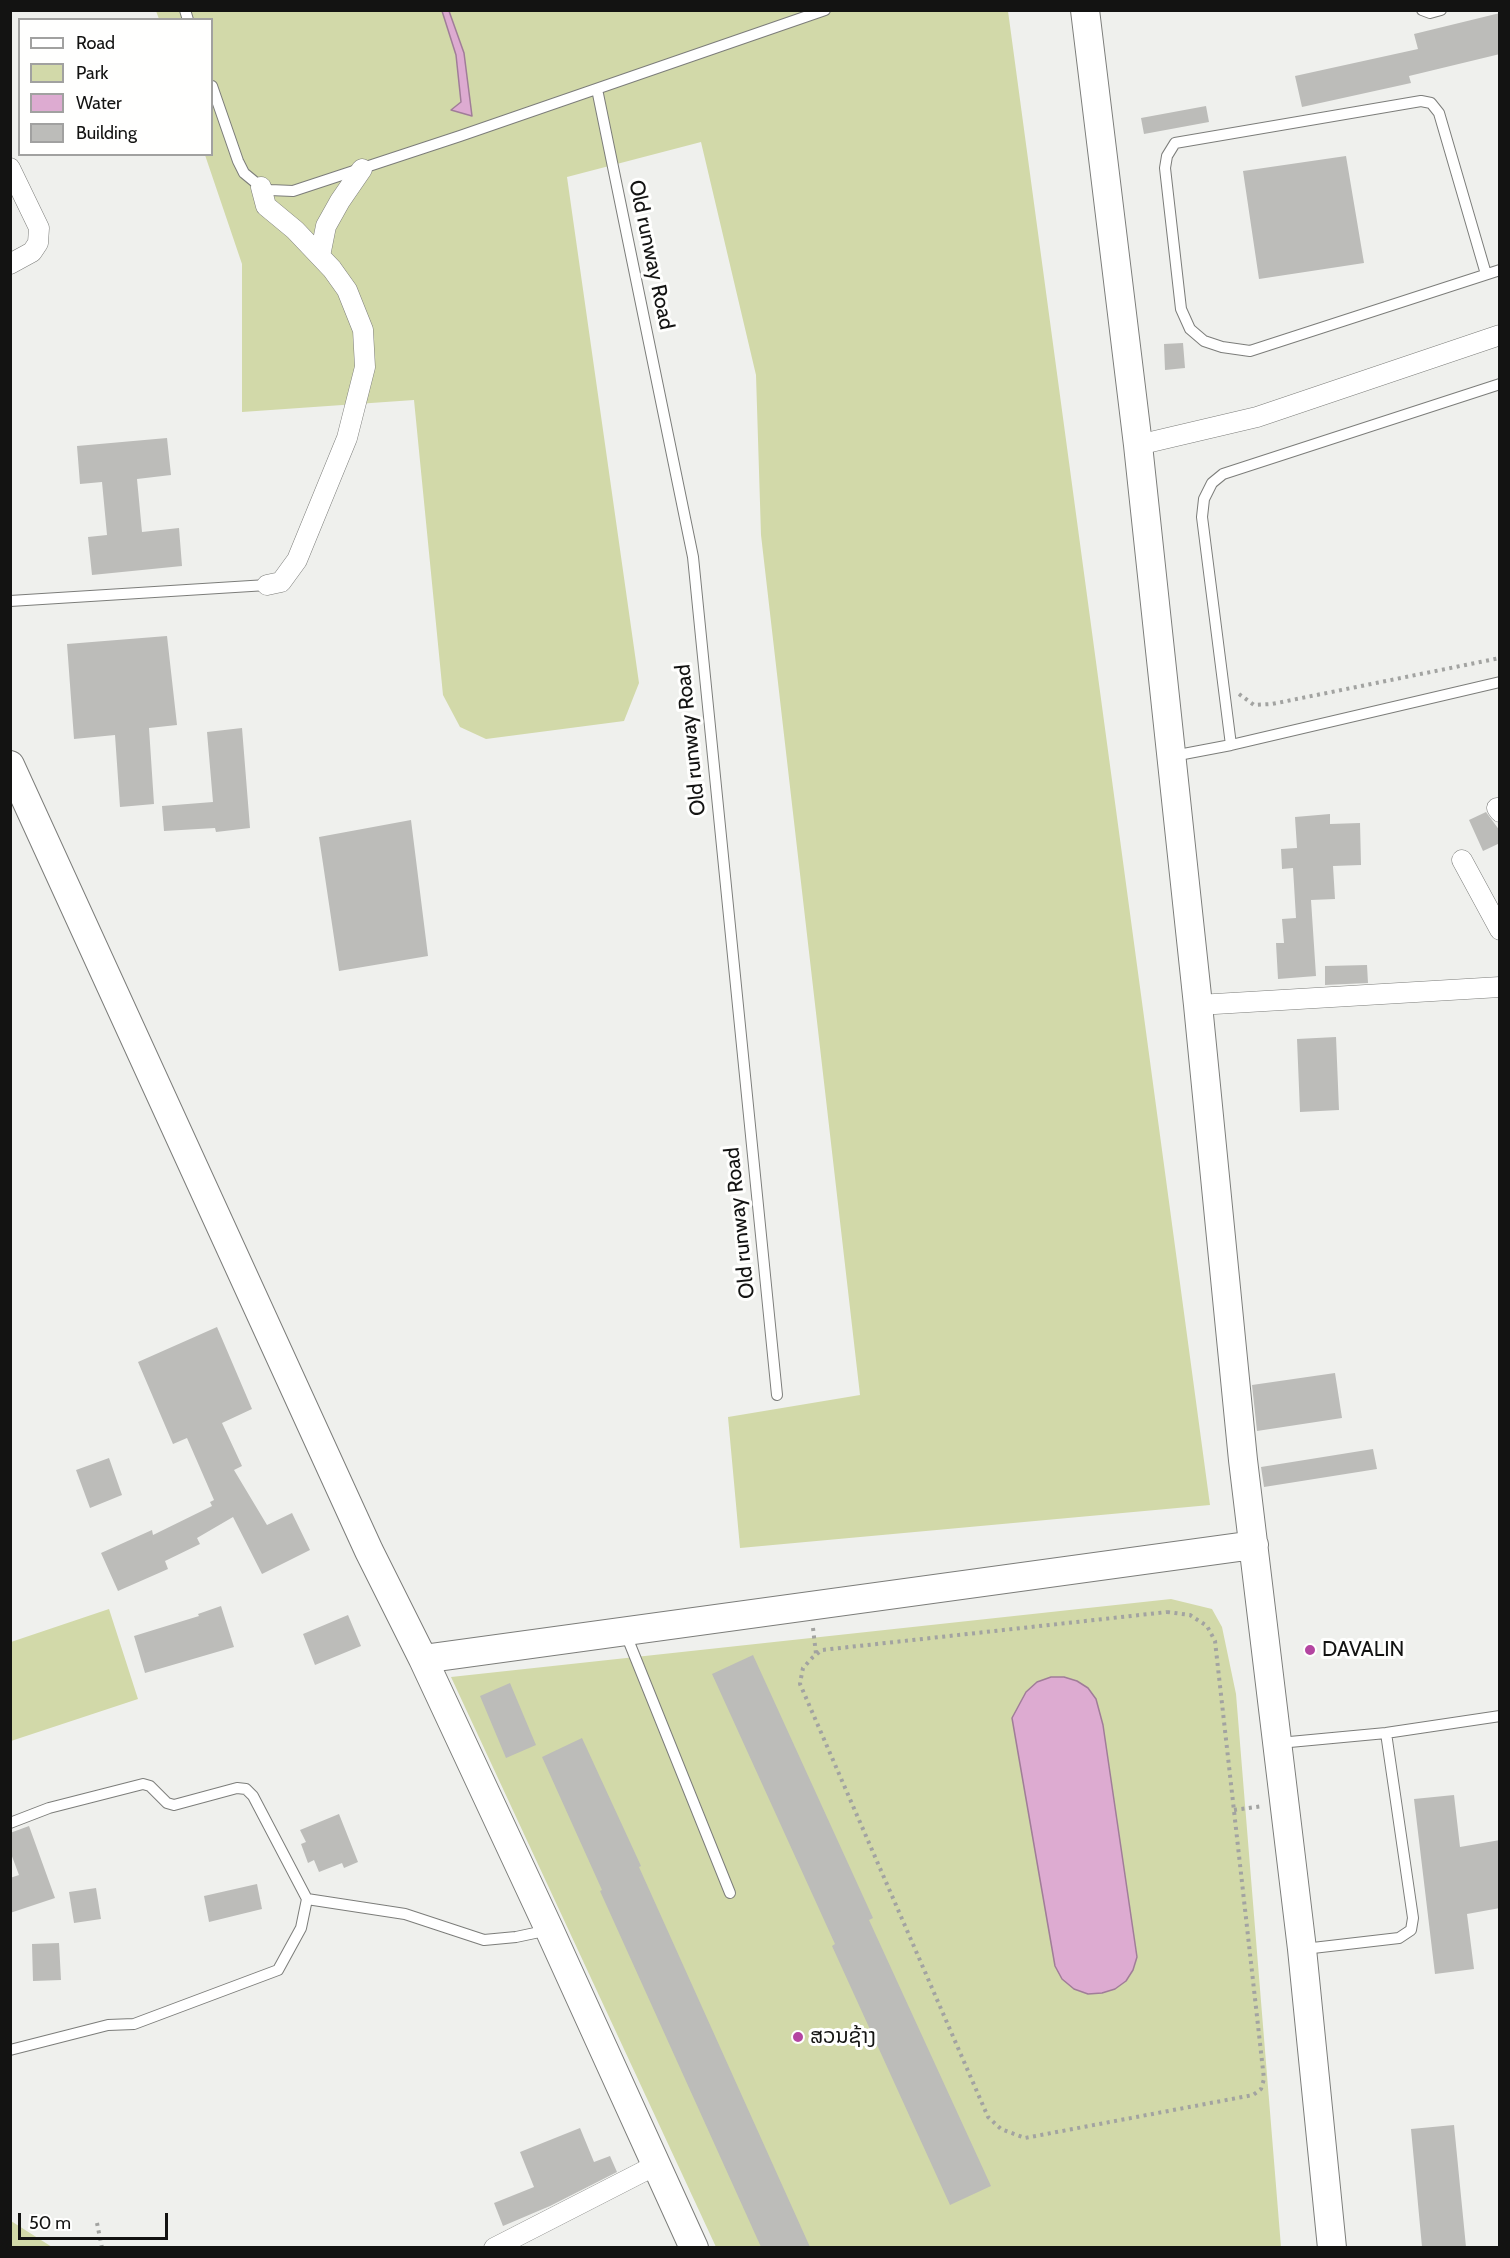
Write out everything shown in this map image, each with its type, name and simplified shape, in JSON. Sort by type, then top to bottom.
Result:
[{"type":"street","points":[[1085,10],[1138,445],[1254,1545],[1302,1950],[1332,2247]]},
{"type":"street","points":[[10,168],[39,228],[38,243],[32,252],[10,264]]},
{"type":"street","points":[[320,256],[326,226],[362,169]]},
{"type":"street","points":[[261,187],[266,206],[295,230],[332,268],[347,290],[363,330],[365,367],[347,438],[297,560],[281,582],[267,585]]},
{"type":"street","points":[[1138,445],[1257,417],[1500,335]]},
{"type":"street","points":[[10,765],[369,1551],[423,1659],[694,2247]]},
{"type":"street","points":[[1462,860],[1500,930]]},
{"type":"street","points":[[1198,1005],[1500,987]]},
{"type":"street","points":[[423,1659],[1254,1545]]},
{"type":"street","points":[[494,2247],[656,2165]]},
{"type":"lane","points":[[213,89],[244,173],[261,187],[270,190],[292,191],[825,10]]},
{"type":"lane","points":[[1422,10],[1430,13],[1441,10]]},
{"type":"lane","name":"Old runway Road","points":[[597,89],[693,557],[777,1395]]},
{"type":"lane","points":[[1485,274],[1439,113],[1431,103],[1421,101],[1175,143],[1167,156],[1164,168],[1181,309],[1190,329],[1204,341],[1222,347],[1250,351],[1500,270]]},
{"type":"lane","points":[[1231,745],[1202,517],[1204,499],[1212,483],[1223,474],[1500,384]]},
{"type":"lane","points":[[10,601],[267,585]]},
{"type":"lane","points":[[1170,757],[1231,745],[1500,682]]},
{"type":"lane","points":[[624,1631],[730,1893]]},
{"type":"lane","points":[[1278,1743],[1386,1733],[1500,1716]]},
{"type":"lane","points":[[1302,1950],[1399,1938],[1411,1930],[1413,1918],[1386,1733]]},
{"type":"lane","points":[[10,1822],[49,1808],[143,1784],[150,1786],[167,1803],[174,1805],[237,1788],[246,1789],[253,1796],[307,1899],[301,1928],[278,1970],[134,2024],[108,2025],[10,2050]]},
{"type":"lane","points":[[307,1899],[405,1914],[484,1940],[508,1938],[549,1929]]},
{"type":"path","points":[[1235,687],[1240,696],[1254,705],[1272,704],[1500,658]]},
{"type":"path","points":[[1167,1612],[1190,1616],[1207,1626],[1215,1641],[1264,2069],[1261,2089],[1253,2095],[1025,2138],[1012,2134],[993,2123],[969,2076],[800,1684],[803,1668],[822,1650],[1167,1612]]},
{"type":"path","points":[[98,2223],[102,2247]]},
{"type":"green space","points":[[156,11],[442,11],[456,55],[461,103],[452,110],[471,116],[464,53],[449,11],[1008,11],[1210,1505],[740,1548],[728,1417],[860,1395],[761,535],[756,375],[701,142],[567,177],[639,683],[624,721],[486,739],[460,727],[443,695],[414,400],[242,412],[242,264],[205,156],[213,156],[213,18],[159,18]]},
{"type":"green space","points":[[1171,1599],[1212,1609],[1222,1627],[1236,1694],[1281,2247],[716,2247],[451,1677]]},
{"type":"green space","points":[[109,1609],[138,1699],[11,1741],[11,1642]]},
{"type":"green space","points":[[11,2221],[52,2247],[11,2247]]},
{"type":"water","points":[[442,11],[449,11],[464,53],[472,116],[451,110],[461,102],[456,55]]},
{"type":"water","points":[[1051,1677],[1064,1677],[1088,1688],[1096,1699],[1103,1725],[1137,1957],[1126,1981],[1115,1989],[1102,1993],[1088,1994],[1074,1989],[1062,1979],[1055,1966],[1012,1718],[1026,1692],[1037,1682]]},
{"type":"building","points":[[1500,13],[1500,54],[1409,76],[1411,83],[1302,107],[1295,76],[1418,49],[1414,34]]},
{"type":"building","points":[[1206,106],[1209,122],[1144,134],[1141,118]]},
{"type":"building","points":[[1346,156],[1364,263],[1259,279],[1243,171]]},
{"type":"building","points":[[1183,343],[1185,368],[1165,370],[1164,344]]},
{"type":"building","points":[[167,438],[171,475],[137,479],[142,532],[179,528],[182,566],[92,575],[88,537],[107,535],[102,482],[80,484],[77,446]]},
{"type":"building","points":[[167,636],[177,725],[149,728],[154,804],[120,807],[115,735],[74,739],[67,644]]},
{"type":"building","points":[[242,728],[250,828],[216,832],[215,828],[164,831],[162,806],[213,802],[207,732]]},
{"type":"building","points":[[1486,812],[1500,831],[1500,843],[1483,851],[1469,820]]},
{"type":"building","points":[[1330,814],[1330,824],[1360,823],[1361,865],[1333,866],[1335,899],[1311,900],[1316,976],[1278,979],[1276,943],[1284,943],[1282,919],[1296,918],[1293,868],[1282,869],[1281,849],[1297,848],[1295,817]]},
{"type":"building","points":[[411,820],[428,956],[339,971],[319,837]]},
{"type":"building","points":[[1367,965],[1368,983],[1325,985],[1325,966]]},
{"type":"building","points":[[1336,1037],[1339,1110],[1300,1112],[1297,1039]]},
{"type":"building","points":[[217,1327],[252,1409],[222,1423],[242,1466],[234,1470],[267,1525],[292,1513],[310,1550],[262,1574],[233,1517],[197,1538],[200,1544],[165,1561],[168,1569],[118,1591],[101,1553],[152,1530],[153,1535],[212,1506],[210,1502],[214,1500],[187,1438],[173,1444],[138,1362]]},
{"type":"building","points":[[1335,1373],[1342,1418],[1257,1431],[1252,1385]]},
{"type":"building","points":[[1373,1449],[1377,1469],[1264,1487],[1261,1467]]},
{"type":"building","points":[[109,1458],[122,1495],[90,1508],[76,1470]]},
{"type":"building","points":[[221,1606],[234,1647],[145,1673],[134,1636],[199,1616],[198,1614]]},
{"type":"building","points":[[348,1615],[361,1646],[315,1665],[303,1634]]},
{"type":"building","points":[[753,1655],[873,1918],[869,1920],[991,2186],[950,2205],[832,1946],[835,1944],[712,1674]]},
{"type":"building","points":[[510,1683],[536,1745],[506,1758],[480,1696]]},
{"type":"building","points":[[582,1738],[810,2247],[761,2247],[600,1891],[602,1890],[542,1757]]},
{"type":"building","points":[[1454,1795],[1460,1847],[1500,1840],[1500,1908],[1467,1914],[1474,1969],[1435,1974],[1414,1799]]},
{"type":"building","points":[[339,1814],[358,1862],[344,1868],[342,1863],[319,1872],[314,1860],[308,1863],[301,1844],[306,1842],[300,1830]]},
{"type":"building","points":[[29,1826],[55,1898],[10,1913],[10,1878],[19,1875],[10,1851],[10,1833]]},
{"type":"building","points":[[257,1884],[262,1909],[209,1922],[204,1896]]},
{"type":"building","points":[[96,1888],[101,1919],[74,1923],[69,1892]]},
{"type":"building","points":[[59,1943],[61,1980],[33,1981],[32,1944]]},
{"type":"building","points":[[1454,2125],[1466,2247],[1422,2247],[1411,2129]]},
{"type":"building","points":[[580,2128],[594,2162],[610,2156],[617,2172],[550,2206],[503,2226],[494,2203],[534,2187],[520,2152]]},
{"type":"place","name":"DAVALIN","points":[[1310,1650]]},
{"type":"place","name":"ສວນຊ້າງ","points":[[798,2037]]}]
